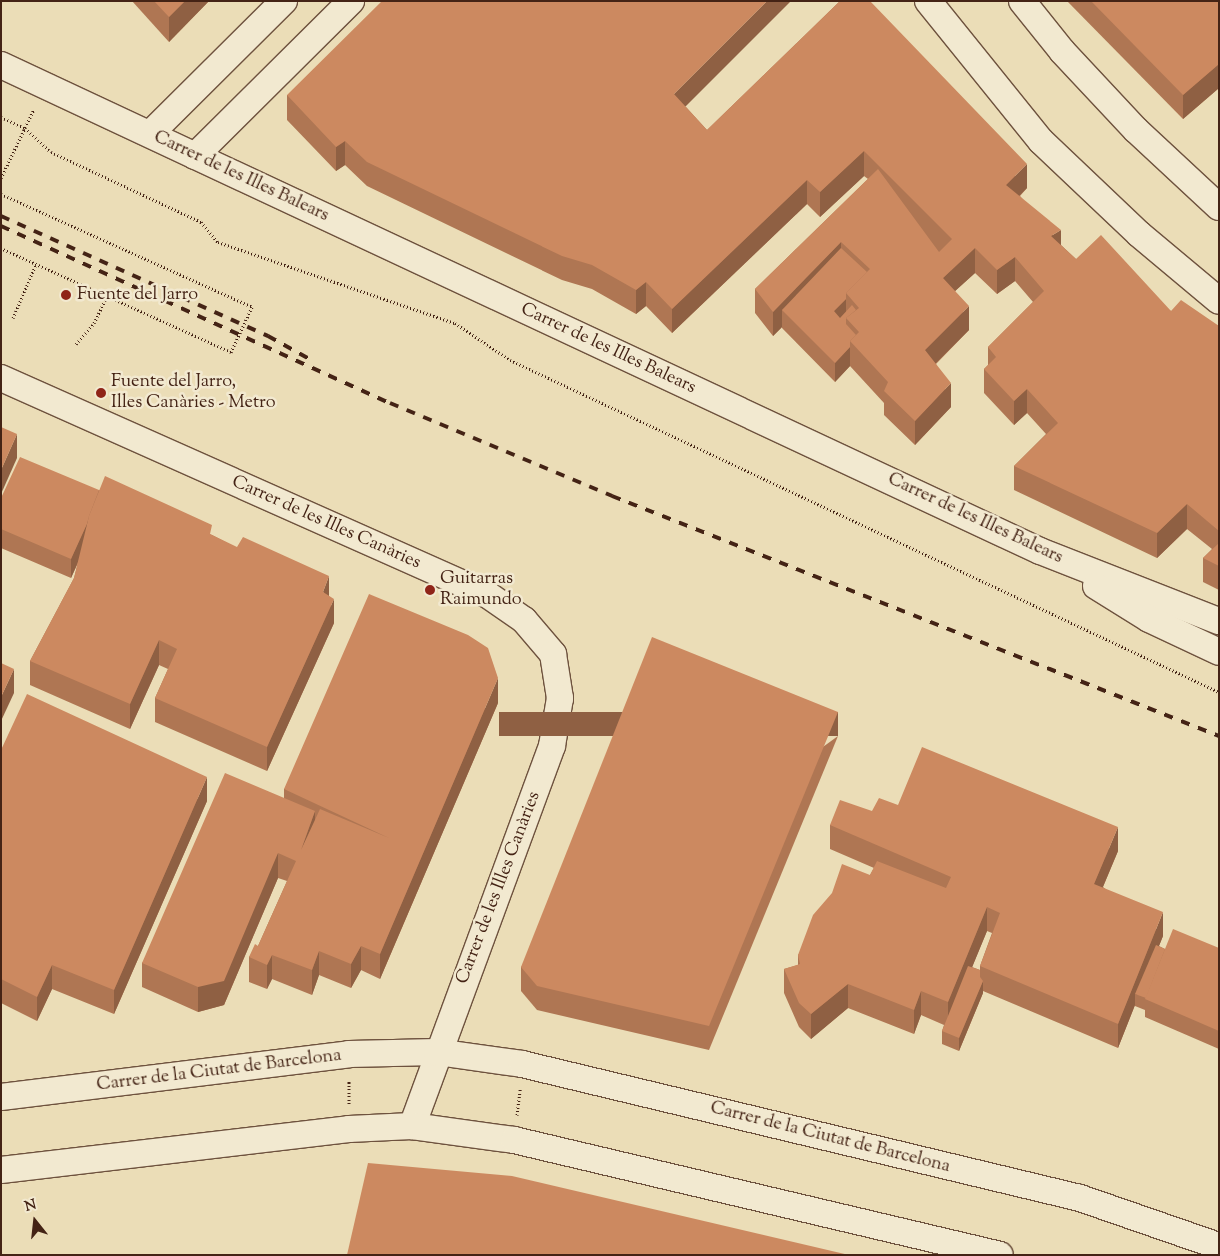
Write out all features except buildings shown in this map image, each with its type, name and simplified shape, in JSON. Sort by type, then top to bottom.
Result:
[{"type":"street","points":[[150,134],[284,1]]},
{"type":"street","points":[[195,156],[351,1]]},
{"type":"street","points":[[928,1],[1041,141],[1139,234],[1219,301]]},
{"type":"street","points":[[1022,1],[1062,51],[1136,130],[1219,206]]},
{"type":"street","name":"Carrer de les Illes Balears","points":[[1,65],[1040,551],[1219,621]]},
{"type":"street","name":"Carrer de les Illes Canàries","points":[[1,378],[488,595],[524,620],[553,654],[560,698],[552,746],[437,1052]]},
{"type":"street","points":[[1040,551],[1149,618],[1219,652]]},
{"type":"street","points":[[412,1126],[437,1052]]},
{"type":"street","name":"Carrer de la Ciutat de Barcelona","points":[[1,1097],[349,1054],[437,1052],[522,1064],[1080,1198],[1219,1246]]},
{"type":"street","points":[[1,1170],[37,1169],[348,1129],[412,1126],[514,1140],[1000,1255]]},
{"type":"path","points":[[1,178],[45,86]]},
{"type":"path","points":[[1,117],[25,128],[51,152],[200,222],[218,242],[455,323],[510,360],[1219,692]]},
{"type":"path","points":[[1,194],[252,307],[231,352],[1,248]]},
{"type":"path","points":[[13,318],[36,264]]},
{"type":"path","points":[[76,344],[94,323],[107,296]]},
{"type":"path","points":[[348,1129],[349,1054]]},
{"type":"path","points":[[514,1140],[522,1064]]},
{"type":"railway","points":[[1,216],[268,336],[313,361]]},
{"type":"railway","points":[[1,226],[390,403],[612,496],[1219,736]]},
{"type":"place","name":"Fuente del Jarro","points":[[66,295]]},
{"type":"place","name":"Fuente del Jarro, Illes Canàries - Metro","points":[[101,393]]},
{"type":"place","name":"Guitarras Raimundo","points":[[430,590]]}]
